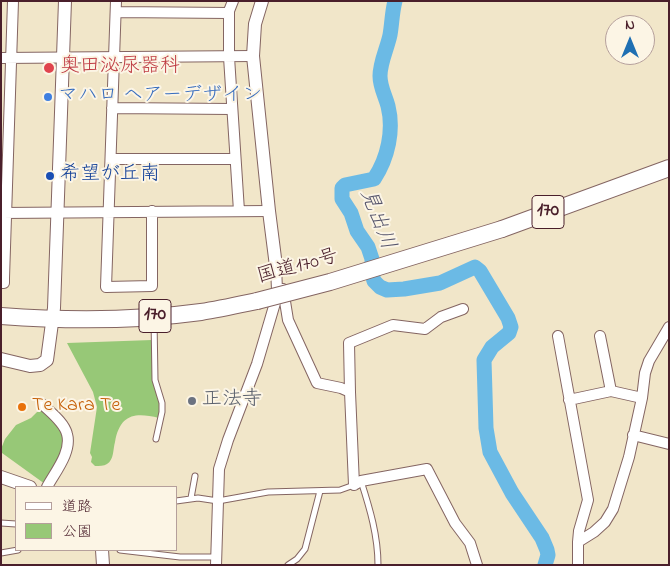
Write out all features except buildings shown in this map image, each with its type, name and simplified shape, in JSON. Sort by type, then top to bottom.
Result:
[{"type":"highway","name":"国道170号","points":[[1,316],[52,320],[154,316],[200,312],[257,301],[330,282],[502,228],[669,168]]},
{"type":"highway","name":"国道170号","points":[[594,196],[669,172]]},
{"type":"street","points":[[1,283],[4,283],[5,104],[7,58],[13,1]]},
{"type":"street","points":[[1,359],[30,366],[40,365],[47,360],[54,308],[64,1]]},
{"type":"street","points":[[116,1],[106,287],[152,286],[152,211]]},
{"type":"street","points":[[233,1],[229,13],[228,57],[240,211]]},
{"type":"street","points":[[216,561],[222,456],[257,364],[275,303],[276,272],[254,56],[255,24],[262,1]]},
{"type":"street","points":[[116,12],[229,13]]},
{"type":"street","points":[[1,13],[13,13]]},
{"type":"street","points":[[7,58],[254,56]]},
{"type":"street","points":[[112,108],[232,109]]},
{"type":"street","points":[[111,159],[235,159]]},
{"type":"street","points":[[4,213],[269,211]]},
{"type":"street","points":[[276,272],[283,287],[288,320],[318,383],[350,392]]},
{"type":"street","points":[[463,309],[441,317],[425,329],[393,325],[349,342],[350,392],[357,483],[427,469],[455,523],[470,543],[477,565]]},
{"type":"street","points":[[578,542],[605,522],[612,509],[634,435],[645,373],[649,361],[669,327]]},
{"type":"street","points":[[558,336],[588,500],[579,531],[578,565]]},
{"type":"street","points":[[600,336],[611,391]]},
{"type":"street","points":[[569,400],[611,391],[642,398]]},
{"type":"street","points":[[42,404],[64,427],[68,440],[67,449],[47,486]]},
{"type":"street","points":[[634,435],[669,444]]},
{"type":"street","points":[[1,477],[27,486]]},
{"type":"street","points":[[102,551],[103,565]]},
{"type":"lane","points":[[154,316],[155,380],[162,402],[162,412],[156,439]]},
{"type":"lane","points":[[191,498],[195,476]]},
{"type":"lane","points":[[178,501],[191,498],[218,501],[268,492],[340,490],[357,483],[374,525],[378,544],[378,565]]},
{"type":"lane","points":[[288,565],[297,559],[305,549],[320,491]]},
{"type":"lane","points":[[1,523],[15,524]]},
{"type":"lane","points":[[1,553],[15,551]]},
{"type":"lane","points":[[136,551],[216,561]]},
{"type":"green space","points":[[152,340],[160,403],[159,418],[143,415],[130,417],[117,433],[111,460],[106,465],[95,466],[91,462],[92,457],[90,453],[97,407],[93,392],[67,343]]},
{"type":"green space","points":[[42,407],[60,425],[66,447],[45,484],[2,453],[1,449],[5,439],[16,425],[31,418]]},
{"type":"waterway","name":"見出川","points":[[395,1],[390,35],[380,71],[381,84],[390,115],[390,134],[386,153],[374,179],[345,185],[342,188],[342,199],[351,213],[357,231],[368,247],[372,259],[374,281],[380,287],[387,290],[404,289],[440,283],[475,267],[480,271],[508,318],[511,327],[509,333],[492,347],[484,360],[486,428],[490,452],[512,493],[542,538],[548,555],[545,565]]},
{"type":"place","name":"奥田泌尿器科","points":[[49,68]]},
{"type":"place","name":"マハロ ヘアーデザイン","points":[[48,97]]},
{"type":"place","name":"希望が丘南","points":[[50,176]]},
{"type":"place","name":"正法寺","points":[[192,401]]},
{"type":"place","name":"Te Kara Te","points":[[22,407]]}]
